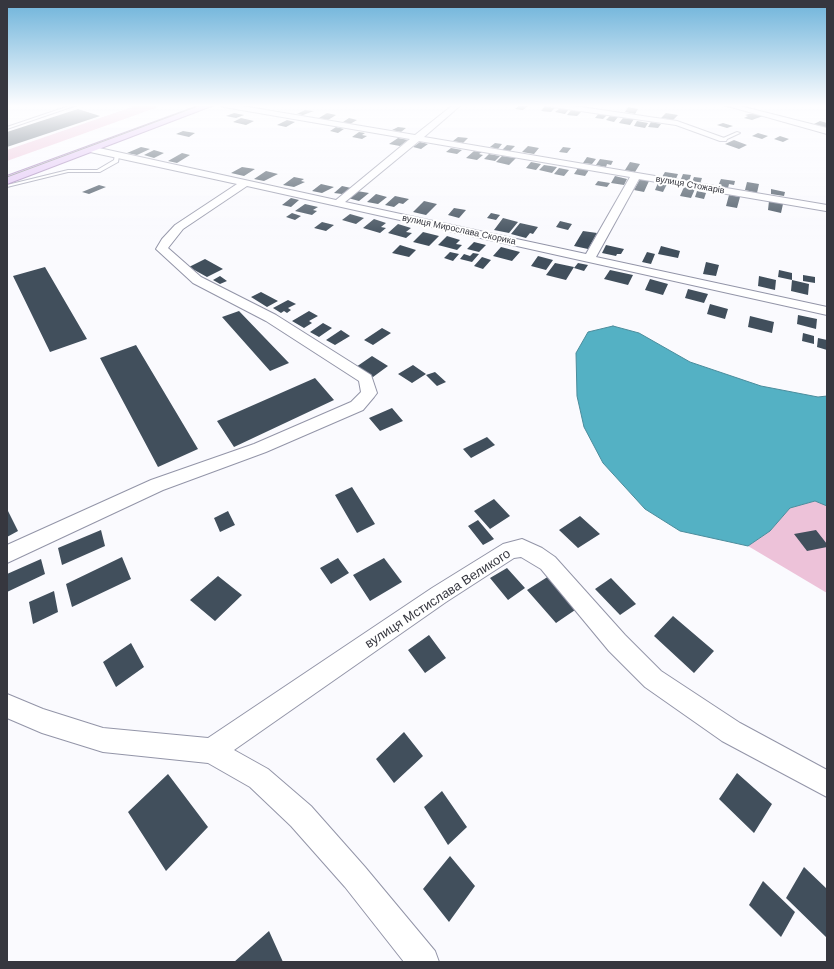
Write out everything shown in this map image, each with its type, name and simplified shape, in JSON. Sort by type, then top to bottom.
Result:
[{"type":"main road","points":[[7,169],[59,150]]},
{"type":"main road","points":[[7,180],[87,150]]},
{"type":"street","name":"вулиця Мирослава Скорика","points":[[95,150],[827,311]]},
{"type":"street","points":[[338,203],[402,150]]},
{"type":"street","name":"вулиця Стожарів","points":[[483,150],[826,208]]},
{"type":"street","points":[[589,258],[636,176]]},
{"type":"street","points":[[7,554],[157,485],[260,448],[357,406],[369,393],[366,379],[271,318],[197,280],[162,249],[166,241],[179,227],[245,183]]},
{"type":"street","name":"вулиця Мстислава Великого","points":[[211,751],[439,595],[510,550],[522,548],[535,554],[548,563],[617,643],[653,679],[731,732],[827,784]]},
{"type":"street","points":[[7,706],[42,721],[103,740],[211,751],[259,778],[301,816],[356,877],[424,962]]},
{"type":"lane","points":[[7,186],[68,171],[98,171],[116,161],[118,156]]},
{"type":"shaded area","points":[[7,150],[37,150],[7,161]]},
{"type":"shaded area","points":[[815,501],[827,506],[827,593],[748,546],[770,531],[790,508]]},
{"type":"water","points":[[613,326],[639,333],[690,362],[761,386],[818,397],[827,396],[827,506],[815,501],[790,508],[770,531],[748,546],[680,531],[645,509],[603,463],[584,427],[577,396],[576,353],[588,332]]},
{"type":"building","points":[[133,150],[147,150],[137,155],[127,153]]},
{"type":"building","points":[[154,150],[164,153],[154,158],[144,155]]},
{"type":"building","points":[[448,150],[462,150],[457,154],[446,152]]},
{"type":"building","points":[[524,150],[537,150],[534,154],[522,152]]},
{"type":"building","points":[[560,150],[569,150],[567,153],[559,152]]},
{"type":"building","points":[[474,151],[482,152],[479,154],[483,155],[477,160],[466,158]]},
{"type":"building","points":[[182,153],[190,155],[177,163],[168,161]]},
{"type":"building","points":[[489,154],[500,156],[495,161],[484,159]]},
{"type":"building","points":[[502,156],[516,158],[509,165],[496,162]]},
{"type":"building","points":[[587,157],[596,159],[592,164],[583,163]]},
{"type":"building","points":[[600,159],[613,161],[611,165],[607,164],[606,167],[596,165]]},
{"type":"building","points":[[531,162],[541,164],[536,170],[526,168]]},
{"type":"building","points":[[630,162],[640,164],[635,172],[625,170]]},
{"type":"building","points":[[544,165],[557,167],[552,173],[539,170]]},
{"type":"building","points":[[242,167],[255,169],[244,176],[231,173]]},
{"type":"building","points":[[559,168],[569,170],[564,176],[554,174]]},
{"type":"building","points":[[578,168],[589,170],[585,176],[574,174]]},
{"type":"building","points":[[266,171],[278,174],[264,181],[254,179]]},
{"type":"building","points":[[665,172],[678,174],[676,179],[662,177]]},
{"type":"building","points":[[683,174],[691,175],[689,181],[681,179]]},
{"type":"building","points":[[615,176],[627,179],[624,185],[611,183]]},
{"type":"building","points":[[294,177],[304,179],[301,181],[305,182],[294,187],[283,185]]},
{"type":"building","points":[[694,177],[702,178],[700,184],[692,182]]},
{"type":"building","points":[[640,179],[649,181],[644,192],[634,190]]},
{"type":"building","points":[[721,179],[735,181],[734,185],[729,184],[728,188],[718,186]]},
{"type":"building","points":[[598,181],[610,183],[607,187],[595,185]]},
{"type":"building","points":[[747,182],[759,184],[757,193],[745,190]]},
{"type":"building","points":[[658,183],[667,184],[663,192],[655,190]]},
{"type":"building","points":[[321,184],[334,187],[322,193],[312,191]]},
{"type":"building","points":[[99,185],[106,187],[89,194],[82,192]]},
{"type":"building","points":[[342,186],[351,188],[342,194],[334,193]]},
{"type":"building","points":[[684,187],[695,189],[691,198],[680,196]]},
{"type":"building","points":[[771,189],[785,192],[784,196],[771,194]]},
{"type":"building","points":[[357,191],[369,193],[359,201],[348,198]]},
{"type":"building","points":[[697,191],[706,193],[704,199],[695,197]]},
{"type":"building","points":[[376,194],[387,197],[378,204],[367,202]]},
{"type":"building","points":[[729,195],[740,197],[737,208],[726,206]]},
{"type":"building","points":[[395,196],[409,199],[403,204],[399,203],[394,207],[385,205]]},
{"type":"building","points":[[291,198],[299,200],[291,207],[282,205]]},
{"type":"building","points":[[424,201],[437,204],[426,215],[413,212]]},
{"type":"building","points":[[769,201],[783,204],[781,213],[768,210]]},
{"type":"building","points":[[305,204],[318,207],[313,210],[317,211],[312,215],[295,211]]},
{"type":"building","points":[[454,208],[466,210],[459,218],[448,215]]},
{"type":"building","points":[[292,213],[301,216],[295,220],[286,217]]},
{"type":"building","points":[[491,213],[500,215],[496,220],[487,218]]},
{"type":"building","points":[[350,214],[364,218],[356,224],[342,220]]},
{"type":"building","points":[[503,218],[518,222],[509,233],[494,230]]},
{"type":"building","points":[[374,219],[386,223],[381,227],[386,228],[380,233],[363,228]]},
{"type":"building","points":[[560,221],[572,224],[568,230],[556,227]]},
{"type":"building","points":[[322,222],[334,225],[326,231],[314,228]]},
{"type":"building","points":[[520,223],[538,227],[533,234],[530,233],[526,238],[511,234]]},
{"type":"building","points":[[398,224],[411,228],[406,232],[412,233],[406,238],[388,233]]},
{"type":"building","points":[[583,231],[597,233],[588,249],[574,246]]},
{"type":"building","points":[[423,232],[439,236],[429,246],[413,242]]},
{"type":"building","points":[[447,236],[460,240],[456,244],[462,245],[457,250],[438,245]]},
{"type":"building","points":[[474,242],[486,245],[479,252],[467,249]]},
{"type":"building","points":[[400,245],[416,250],[409,257],[392,253]]},
{"type":"building","points":[[606,245],[624,249],[621,254],[617,254],[616,256],[602,253]]},
{"type":"building","points":[[661,246],[680,251],[678,258],[658,254]]},
{"type":"building","points":[[501,247],[520,252],[512,261],[493,256]]},
{"type":"building","points":[[450,252],[459,254],[453,261],[444,258]]},
{"type":"building","points":[[647,252],[655,254],[651,264],[642,262]]},
{"type":"building","points":[[473,253],[479,254],[472,262],[460,259],[464,254],[470,256]]},
{"type":"building","points":[[538,256],[553,260],[546,270],[531,266]]},
{"type":"building","points":[[482,257],[491,260],[483,269],[474,266]]},
{"type":"building","points":[[205,259],[223,269],[207,277],[189,267]]},
{"type":"building","points":[[706,262],[719,265],[716,276],[703,274]]},
{"type":"building","points":[[555,263],[574,267],[566,280],[546,275]]},
{"type":"building","points":[[578,263],[588,265],[584,271],[574,268]]},
{"type":"building","points":[[45,267],[87,339],[50,352],[13,276]]},
{"type":"building","points":[[610,270],[633,275],[628,285],[604,279]]},
{"type":"building","points":[[779,270],[792,273],[792,280],[778,277]]},
{"type":"building","points":[[803,275],[815,277],[815,283],[803,281]]},
{"type":"building","points":[[220,276],[227,281],[220,284],[213,280]]},
{"type":"building","points":[[759,276],[776,280],[775,290],[758,286]]},
{"type":"building","points":[[650,279],[668,284],[663,295],[645,290]]},
{"type":"building","points":[[792,280],[809,284],[808,295],[791,291]]},
{"type":"building","points":[[688,289],[708,294],[704,303],[685,298]]},
{"type":"building","points":[[261,292],[278,301],[267,307],[251,297]]},
{"type":"building","points":[[288,300],[296,304],[288,308],[291,310],[287,313],[284,311],[281,313],[273,308]]},
{"type":"building","points":[[710,304],[728,309],[725,319],[707,314]]},
{"type":"building","points":[[239,311],[289,363],[270,371],[222,317]]},
{"type":"building","points":[[309,311],[318,316],[309,321],[312,323],[304,328],[292,321]]},
{"type":"building","points":[[798,315],[817,319],[816,329],[797,324]]},
{"type":"building","points":[[750,316],[774,322],[772,333],[748,327]]},
{"type":"building","points":[[323,323],[332,328],[319,337],[310,332]]},
{"type":"building","points":[[382,328],[391,333],[373,345],[364,340]]},
{"type":"building","points":[[341,330],[350,336],[335,345],[326,340]]},
{"type":"building","points":[[803,333],[814,336],[814,344],[802,341]]},
{"type":"building","points":[[818,338],[827,340],[827,350],[817,347]]},
{"type":"building","points":[[136,345],[198,449],[158,467],[100,358]]},
{"type":"building","points":[[372,356],[388,366],[373,377],[356,367]]},
{"type":"building","points":[[413,365],[426,374],[412,383],[398,374]]},
{"type":"building","points":[[435,372],[446,382],[437,386],[426,375]]},
{"type":"building","points":[[315,378],[334,400],[234,447],[217,421]]},
{"type":"building","points":[[392,408],[403,421],[380,431],[369,418]]},
{"type":"building","points":[[487,437],[495,445],[471,458],[463,449]]},
{"type":"building","points":[[352,487],[375,524],[357,533],[335,495]]},
{"type":"building","points":[[494,499],[510,516],[490,529],[474,511]]},
{"type":"building","points":[[7,509],[18,531],[7,537]]},
{"type":"building","points":[[228,511],[235,525],[220,532],[214,518]]},
{"type":"building","points":[[580,516],[600,534],[578,548],[559,530]]},
{"type":"building","points":[[478,520],[494,539],[483,545],[468,526]]},
{"type":"building","points":[[101,530],[105,546],[62,565],[58,548]]},
{"type":"building","points":[[816,530],[827,544],[827,547],[807,551],[794,534]]},
{"type":"building","points":[[122,557],[131,579],[72,607],[66,584]]},
{"type":"building","points":[[338,558],[349,573],[331,584],[320,568]]},
{"type":"building","points":[[384,558],[402,582],[370,601],[353,575]]},
{"type":"building","points":[[41,559],[45,574],[7,592],[7,574]]},
{"type":"building","points":[[507,568],[525,588],[508,600],[490,578]]},
{"type":"building","points":[[218,576],[242,595],[215,621],[190,600]]},
{"type":"building","points":[[549,576],[578,608],[556,623],[527,590]]},
{"type":"building","points":[[611,578],[636,604],[620,615],[595,589]]},
{"type":"building","points":[[54,591],[58,612],[33,624],[29,602]]},
{"type":"building","points":[[673,616],[714,651],[694,673],[654,636]]},
{"type":"building","points":[[429,635],[446,658],[425,673],[408,650]]},
{"type":"building","points":[[131,643],[144,667],[116,687],[103,662]]},
{"type":"building","points":[[404,732],[423,756],[394,783],[376,759]]},
{"type":"building","points":[[737,773],[772,804],[754,833],[719,799]]},
{"type":"building","points":[[168,774],[208,827],[166,871],[128,812]]},
{"type":"building","points":[[442,791],[467,827],[448,845],[424,807]]},
{"type":"building","points":[[450,856],[475,886],[449,922],[423,889]]},
{"type":"building","points":[[804,867],[827,889],[827,938],[786,898]]},
{"type":"building","points":[[763,881],[795,912],[781,937],[749,905]]},
{"type":"building","points":[[269,931],[283,962],[234,962]]},
{"type":"tram line","points":[[7,177],[79,150]]}]
